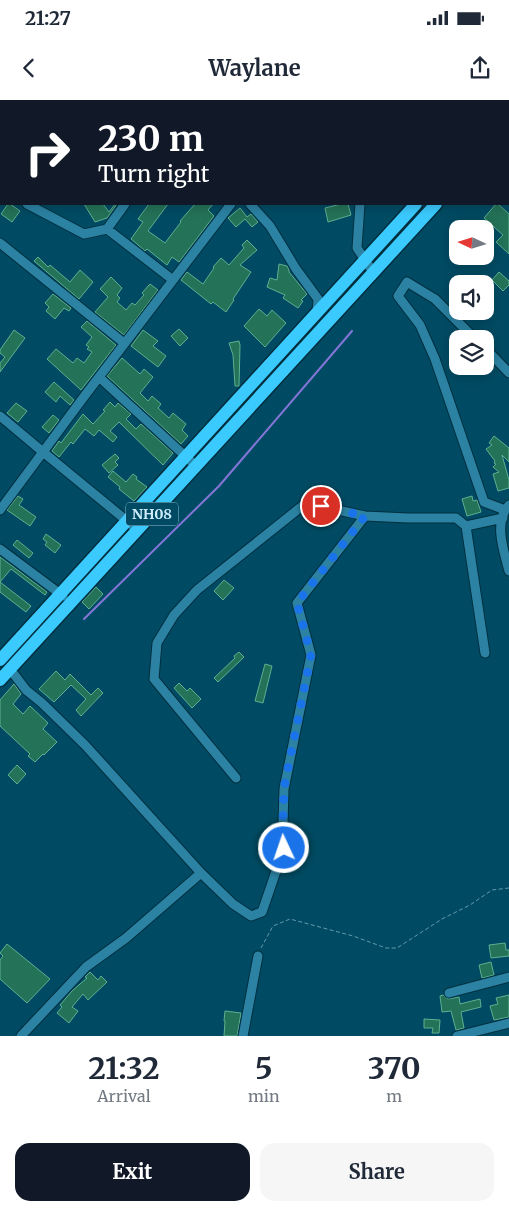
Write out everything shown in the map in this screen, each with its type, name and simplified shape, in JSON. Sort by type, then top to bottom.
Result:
[{"type":"highway","name":"NH08","points":[[0,660],[415,205]]},
{"type":"highway","name":"NH08","points":[[0,680],[435,205]]},
{"type":"highway","name":"NH08","points":[[276,358],[303,348]]},
{"type":"street","points":[[29,205],[84,234],[106,229],[124,205]]},
{"type":"street","points":[[0,510],[124,343],[230,205]]},
{"type":"street","points":[[251,205],[270,226],[296,269],[318,299],[316,313]]},
{"type":"street","points":[[360,205],[357,248],[373,272]]},
{"type":"street","points":[[106,229],[173,280]]},
{"type":"street","points":[[0,243],[124,343]]},
{"type":"street","points":[[466,330],[435,299],[407,282],[398,296],[420,325],[435,359],[484,502],[505,511]]},
{"type":"street","points":[[494,357],[509,373]]},
{"type":"street","points":[[99,377],[196,466]]},
{"type":"street","points":[[0,416],[138,530]]},
{"type":"street","points":[[236,778],[154,679],[157,643],[174,615],[197,590],[306,503],[365,516],[456,518],[466,526],[485,653]]},
{"type":"street","points":[[466,526],[505,511]]},
{"type":"street","points":[[505,511],[500,534],[509,571]]},
{"type":"street","points":[[10,669],[26,690],[85,745],[201,873],[233,904],[251,916],[262,912],[284,848],[284,788],[311,655],[297,603],[365,516]]},
{"type":"street","points":[[0,549],[72,602]]},
{"type":"street","points":[[21,1036],[86,968],[126,938],[201,873]]},
{"type":"street","points":[[243,1036],[258,956]]},
{"type":"street","points":[[449,993],[509,977]]},
{"type":"street","points":[[457,1036],[509,1023]]},
{"type":"path","points":[[258,956],[273,926],[290,919],[353,936],[386,948],[397,948],[492,890],[509,888]]},
{"type":"building","points":[[7,205],[11,205],[20,211],[12,222],[1,214]]},
{"type":"building","points":[[85,205],[104,205],[109,212],[116,205],[107,218],[95,222]]},
{"type":"building","points":[[148,205],[167,205],[148,231],[165,243],[194,205],[212,205],[208,210],[214,216],[179,262],[172,257],[167,265],[147,249],[145,251],[131,239],[143,222],[138,219]]},
{"type":"building","points":[[348,205],[351,215],[328,222],[325,208]]},
{"type":"building","points":[[495,205],[499,205],[509,214],[509,254],[496,242],[503,235],[494,227],[494,220],[486,220],[484,218]]},
{"type":"building","points":[[240,208],[247,217],[251,214],[258,222],[252,227],[245,219],[236,227],[228,218]]},
{"type":"building","points":[[247,240],[257,250],[240,265],[251,272],[226,312],[213,302],[211,304],[181,280],[187,272],[203,284],[221,258],[229,265],[244,248],[242,245]]},
{"type":"building","points":[[38,257],[48,267],[50,265],[70,282],[80,270],[93,282],[79,299],[34,261]]},
{"type":"building","points":[[279,264],[287,266],[289,272],[307,294],[301,300],[303,301],[298,308],[283,298],[285,295],[267,287],[270,278],[277,280]]},
{"type":"building","points":[[499,272],[509,281],[509,285],[503,291],[494,282],[494,278]]},
{"type":"building","points":[[111,277],[122,288],[117,295],[120,298],[117,302],[126,310],[132,303],[135,305],[144,295],[142,293],[150,284],[158,290],[124,335],[95,312],[108,297],[100,289]]},
{"type":"building","points":[[53,294],[71,308],[69,311],[64,308],[55,319],[46,311],[49,307],[45,303]]},
{"type":"building","points":[[259,309],[267,316],[272,310],[286,323],[265,347],[244,326]]},
{"type":"building","points":[[87,321],[116,345],[81,390],[47,359],[56,349],[73,363],[77,358],[84,363],[92,352],[87,349],[89,347],[86,345],[92,337],[81,327]]},
{"type":"building","points":[[179,329],[188,338],[180,346],[171,336]]},
{"type":"building","points":[[14,330],[25,338],[0,372],[0,363],[5,357],[0,353],[0,350]]},
{"type":"building","points":[[143,330],[158,341],[153,346],[166,356],[158,367],[131,346]]},
{"type":"building","points":[[239,341],[239,386],[235,386],[233,355],[229,343]]},
{"type":"building","points":[[122,358],[140,374],[144,369],[153,377],[140,393],[148,401],[152,396],[161,404],[158,408],[169,418],[173,413],[186,424],[182,430],[188,436],[181,444],[107,376]]},
{"type":"building","points":[[54,382],[74,400],[70,405],[60,396],[56,402],[45,392]]},
{"type":"building","points":[[110,402],[115,407],[118,403],[131,414],[126,419],[136,429],[141,424],[173,453],[163,465],[119,422],[110,431],[117,437],[113,442],[99,430],[94,436],[85,429],[59,457],[52,451],[59,441],[61,443],[83,414],[93,424],[105,411],[103,410]]},
{"type":"building","points":[[16,403],[27,411],[18,422],[7,413]]},
{"type":"building","points":[[53,415],[59,420],[49,433],[42,427]]},
{"type":"building","points":[[494,436],[509,448],[509,462],[502,455],[509,480],[509,488],[498,491],[493,474],[499,472],[493,467],[496,464],[494,463],[495,461],[486,449],[492,445],[489,443]]},
{"type":"building","points":[[115,454],[119,458],[115,462],[118,465],[109,473],[102,465]]},
{"type":"building","points":[[113,471],[126,482],[133,474],[137,477],[136,479],[147,487],[134,501],[108,477]]},
{"type":"building","points":[[18,496],[23,499],[19,505],[36,517],[30,526],[7,510]]},
{"type":"building","points":[[472,496],[473,501],[477,500],[481,512],[467,516],[462,499]]},
{"type":"building","points":[[46,534],[61,545],[55,553],[45,545],[47,542],[43,539]]},
{"type":"building","points":[[17,540],[33,553],[29,558],[13,545]]},
{"type":"building","points":[[0,557],[47,592],[45,595],[11,569],[0,582]]},
{"type":"building","points":[[224,580],[234,588],[223,600],[214,591]]},
{"type":"building","points":[[0,582],[31,606],[26,612],[0,592]]},
{"type":"building","points":[[96,587],[103,594],[89,609],[82,602]]},
{"type":"building","points":[[239,652],[244,657],[218,682],[214,678]]},
{"type":"building","points":[[265,664],[272,666],[263,703],[255,701]]},
{"type":"building","points":[[56,671],[65,680],[70,674],[91,695],[98,688],[103,693],[81,716],[76,710],[86,699],[71,685],[54,702],[39,689]]},
{"type":"building","points":[[179,683],[187,691],[190,688],[201,699],[192,708],[174,688]]},
{"type":"building","points":[[14,684],[21,694],[13,704],[23,714],[30,706],[48,723],[43,729],[57,742],[35,762],[28,756],[30,754],[0,726],[0,700]]},
{"type":"building","points":[[17,765],[26,774],[17,784],[8,775]]},
{"type":"building","points":[[505,943],[506,950],[509,950],[509,956],[491,958],[489,945]]},
{"type":"building","points":[[7,944],[50,979],[27,1003],[0,979],[0,960],[3,956],[0,953]]},
{"type":"building","points":[[491,962],[494,975],[482,978],[479,965]]},
{"type":"building","points":[[90,972],[98,980],[101,976],[107,982],[88,1000],[83,994],[72,1007],[78,1011],[69,1023],[57,1013],[62,1007],[60,1005],[87,978],[85,977]]},
{"type":"building","points":[[443,995],[448,999],[459,997],[460,1004],[480,999],[481,1007],[461,1012],[464,1028],[456,1030],[451,1011],[442,1012],[440,996]]},
{"type":"building","points":[[509,995],[509,1017],[494,1020],[490,1006],[498,1004],[496,998]]},
{"type":"building","points":[[225,1011],[241,1013],[237,1036],[224,1036]]},
{"type":"building","points":[[424,1019],[440,1020],[439,1033],[432,1033],[433,1028],[424,1028]]},
{"type":"waterway","points":[[84,619],[219,486],[352,331]]},
{"type":"route","points":[[284,848],[284,788],[311,655],[297,603],[365,516],[321,506]]}]
